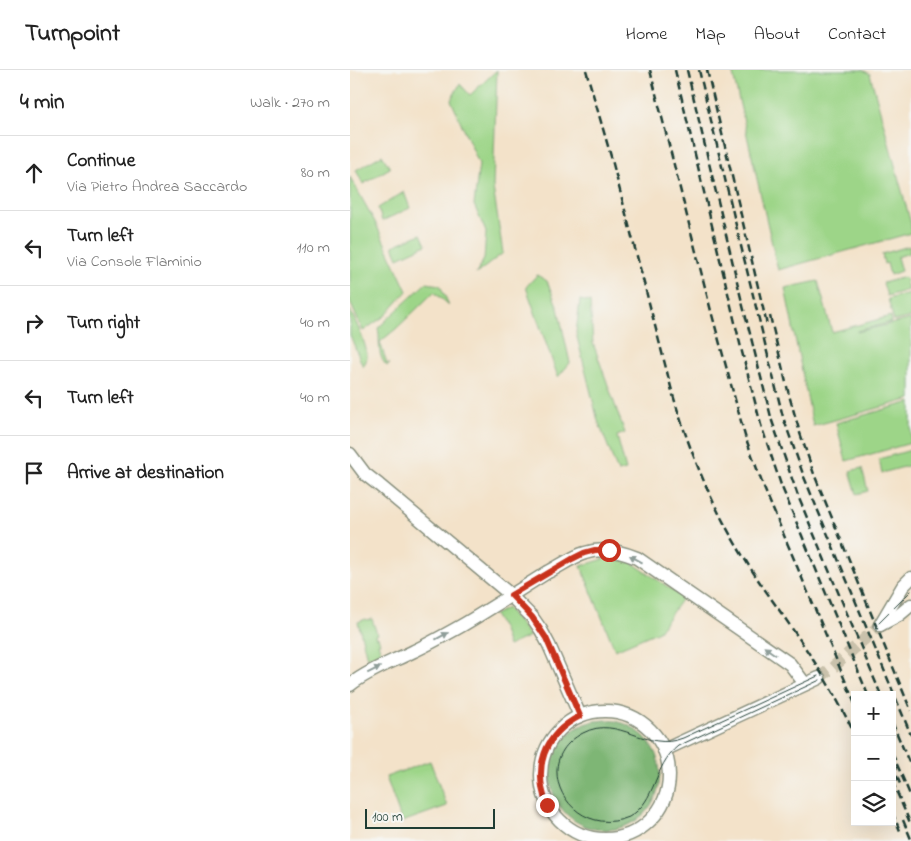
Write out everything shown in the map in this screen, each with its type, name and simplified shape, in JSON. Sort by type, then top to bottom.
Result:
[{"type":"street","points":[[350,454],[364,474],[379,484],[511,595],[532,617],[546,638],[580,716]]},
{"type":"street","points":[[350,685],[366,674],[459,627],[572,559],[595,550],[625,553],[637,558],[790,664],[805,684]]},
{"type":"street","points":[[911,578],[903,586],[880,625],[911,606]]},
{"type":"street","points":[[664,750],[819,678]]},
{"type":"street","points":[[600,711],[610,711],[630,716],[647,727],[664,750],[669,775],[664,802],[654,817],[633,837],[599,840],[577,834],[558,820],[547,805],[540,778],[543,756],[557,732],[570,721],[580,716],[600,711]]},
{"type":"green space","points":[[497,70],[493,187],[503,253],[476,274],[484,259],[486,232],[474,205],[479,164],[451,100],[460,84],[470,95]]},
{"type":"green space","points":[[732,70],[863,70],[870,74],[911,224],[911,233],[778,270]]},
{"type":"green space","points":[[382,155],[390,168],[363,184],[356,170]]},
{"type":"green space","points":[[350,177],[375,222],[407,291],[386,315],[363,331],[350,302]]},
{"type":"green space","points":[[404,192],[410,208],[382,221],[378,208]]},
{"type":"green space","points":[[421,234],[426,245],[398,258],[393,246]]},
{"type":"green space","points":[[909,246],[910,253],[897,257],[901,271],[890,275],[887,263],[884,264],[882,254]]},
{"type":"green space","points":[[537,275],[547,281],[558,308],[570,363],[558,377],[526,287]]},
{"type":"green space","points":[[905,277],[908,290],[887,296],[883,283]]},
{"type":"green space","points":[[818,281],[832,332],[891,316],[892,322],[857,332],[911,319],[911,399],[813,426],[785,288]]},
{"type":"green space","points":[[426,283],[440,285],[449,305],[434,292],[380,342],[387,364],[390,364],[387,366],[380,353],[378,328]]},
{"type":"green space","points":[[909,293],[911,317],[894,321],[888,299]]},
{"type":"green space","points":[[580,300],[590,302],[593,343],[625,433],[617,436],[626,470],[618,472],[598,421],[576,333]]},
{"type":"green space","points":[[350,310],[365,346],[367,359],[363,367],[350,335]]},
{"type":"green space","points":[[911,402],[911,443],[846,461],[836,423]]},
{"type":"green space","points":[[911,450],[911,465],[882,473],[879,459]]},
{"type":"green space","points":[[862,468],[868,491],[857,494],[850,471]]},
{"type":"green space","points":[[607,558],[628,560],[683,597],[659,631],[615,650],[581,566]]},
{"type":"green space","points":[[507,608],[530,636],[508,646],[503,630],[494,615]]},
{"type":"green space","points":[[372,619],[377,634],[375,635],[376,638],[378,637],[380,643],[378,643],[381,653],[367,658],[358,622]]},
{"type":"green space","points":[[605,720],[626,724],[644,736],[656,754],[660,775],[656,796],[644,814],[626,826],[605,830],[584,826],[566,814],[554,796],[550,775],[554,754],[566,736],[584,724]]},
{"type":"green space","points":[[430,761],[447,806],[402,822],[386,777]]},
{"type":"tunnel","points":[[819,678],[880,625]]},
{"type":"tram line","points":[[879,623],[911,591]]},
{"type":"tram line","points":[[818,676],[683,738],[657,741],[609,728],[596,728],[583,733],[566,746],[558,762],[557,779],[563,795],[574,809],[590,818],[608,821],[629,817],[645,802],[664,763],[678,746],[820,680]]},
{"type":"railway","points":[[586,70],[612,160],[673,395],[695,459],[713,501],[734,541],[817,666],[851,727]]},
{"type":"railway","points":[[650,70],[711,311],[745,436],[764,488],[851,695]]},
{"type":"railway","points":[[675,70],[761,425],[781,485],[866,691]]},
{"type":"railway","points":[[687,70],[772,421],[798,496],[879,691]]},
{"type":"railway","points":[[699,70],[783,417],[804,477],[911,735]]},
{"type":"railway","points":[[707,70],[767,325]]},
{"type":"railway","points":[[770,316],[789,395],[814,474],[911,711]]},
{"type":"railway","points":[[896,731],[911,767]]},
{"type":"railway","points":[[896,762],[911,797]]},
{"type":"railway","points":[[896,774],[901,786]]},
{"type":"railway","points":[[896,790],[911,825]]},
{"type":"railway","points":[[903,820],[911,839]]},
{"type":"railway","points":[[896,821],[901,833]]},
{"type":"route","points":[[547,805],[540,778],[543,756],[554,736],[561,728],[580,716],[546,638],[532,617],[511,595],[584,553],[595,550],[609,550]]}]
